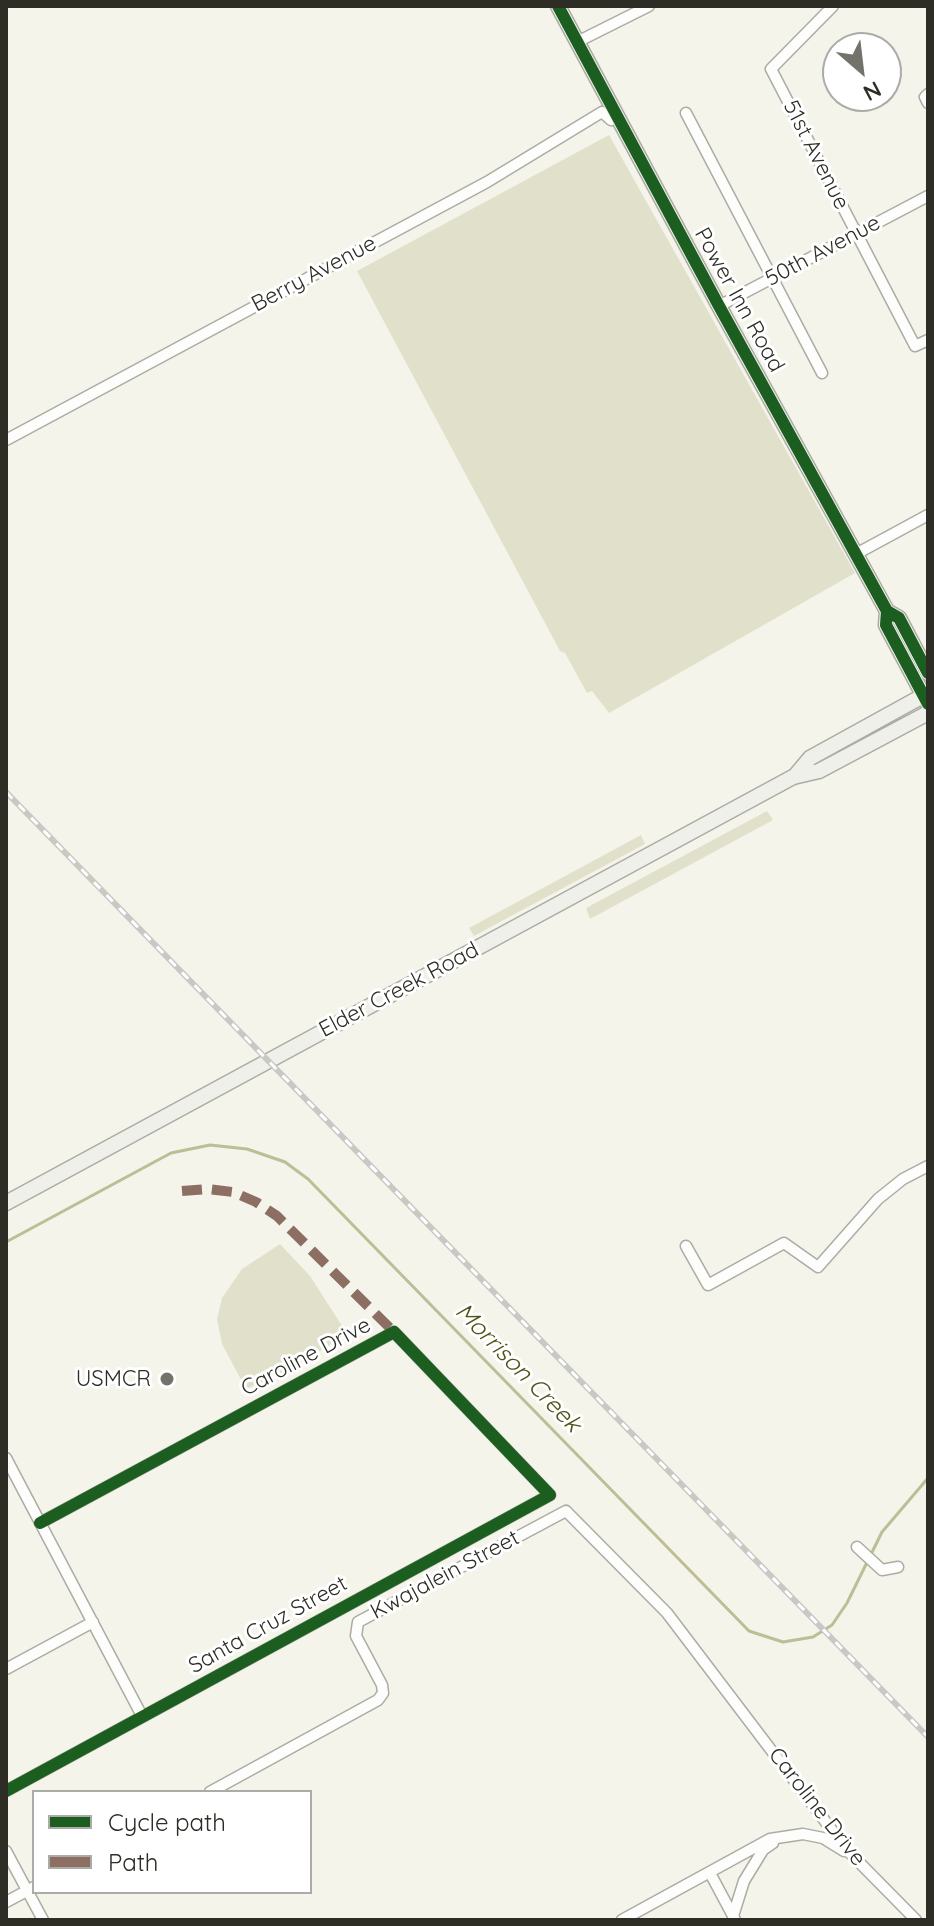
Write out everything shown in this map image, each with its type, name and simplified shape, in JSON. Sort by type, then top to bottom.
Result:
[{"type":"street","name":"Power Inn Road","points":[[558,6],[887,611],[899,618],[928,673]]},
{"type":"street","points":[[577,42],[649,6]]},
{"type":"street","name":"51st Avenue","points":[[833,6],[771,69],[915,346],[928,340]]},
{"type":"street","points":[[928,94],[925,97],[928,103]]},
{"type":"street","name":"Berry Avenue","points":[[6,440],[487,182],[602,112],[611,120],[617,116]]},
{"type":"street","points":[[686,113],[822,373]]},
{"type":"street","name":"50th Avenue","points":[[719,306],[928,196]]},
{"type":"street","points":[[856,554],[928,515]]},
{"type":"street","name":"Power Inn Road","points":[[887,611],[886,625],[927,698]]},
{"type":"street","name":"Elder Creek Road","points":[[793,777],[810,758],[927,698]]},
{"type":"street","name":"Elder Creek Road","points":[[6,1203],[793,777],[819,771],[928,713]]},
{"type":"street","points":[[686,1246],[708,1285],[784,1243],[818,1267],[878,1199],[903,1179],[928,1166]]},
{"type":"street","name":"Caroline Drive","points":[[40,1523],[394,1332],[550,1495]]},
{"type":"street","points":[[6,1458],[142,1716]]},
{"type":"street","name":"Santa Cruz Street","points":[[6,1791],[550,1495]]},
{"type":"street","name":"Caroline Drive","points":[[566,1511],[667,1613],[853,1856],[916,1920]]},
{"type":"street","name":"Kwajalein Street","points":[[214,1790],[378,1700],[383,1693],[382,1685],[356,1636],[358,1622],[566,1511]]},
{"type":"street","points":[[857,1547],[882,1570],[898,1567]]},
{"type":"street","points":[[6,1669],[93,1622]]},
{"type":"street","points":[[622,1920],[770,1839],[803,1834],[823,1838],[853,1856]]},
{"type":"street","points":[[734,1918],[744,1881],[763,1850],[783,1838]]},
{"type":"street","points":[[6,1851],[31,1889],[6,1902]]},
{"type":"street","points":[[710,1873],[734,1918]]},
{"type":"street","points":[[33,1894],[43,1920]]},
{"type":"green space","points":[[609,135],[855,573],[609,713],[592,691],[587,693],[565,653],[560,651],[357,271]]},
{"type":"green space","points":[[767,811],[773,820],[590,919],[586,908]]},
{"type":"green space","points":[[641,835],[645,844],[474,936],[469,928]]},
{"type":"green space","points":[[280,1244],[310,1276],[344,1329],[343,1336],[296,1367],[246,1389],[222,1344],[217,1319],[222,1298],[242,1269]]},
{"type":"waterway","name":"Morrison Creek","points":[[6,1242],[171,1153],[210,1145],[247,1149],[285,1162],[308,1179],[749,1631],[783,1642],[813,1637],[832,1625],[847,1603],[882,1532],[928,1478]]},
{"type":"railway","points":[[6,792],[928,1737]]},
{"type":"marked path","points":[[182,1191],[208,1189],[233,1192],[256,1202],[277,1216],[394,1332]]},
{"type":"cycle path","points":[[558,6],[887,611],[899,618],[928,673]]},
{"type":"cycle path","points":[[887,611],[886,625],[928,704]]},
{"type":"cycle path","points":[[6,1791],[550,1495],[394,1332],[40,1523]]},
{"type":"place","name":"USMCR","points":[[167,1379]]}]
